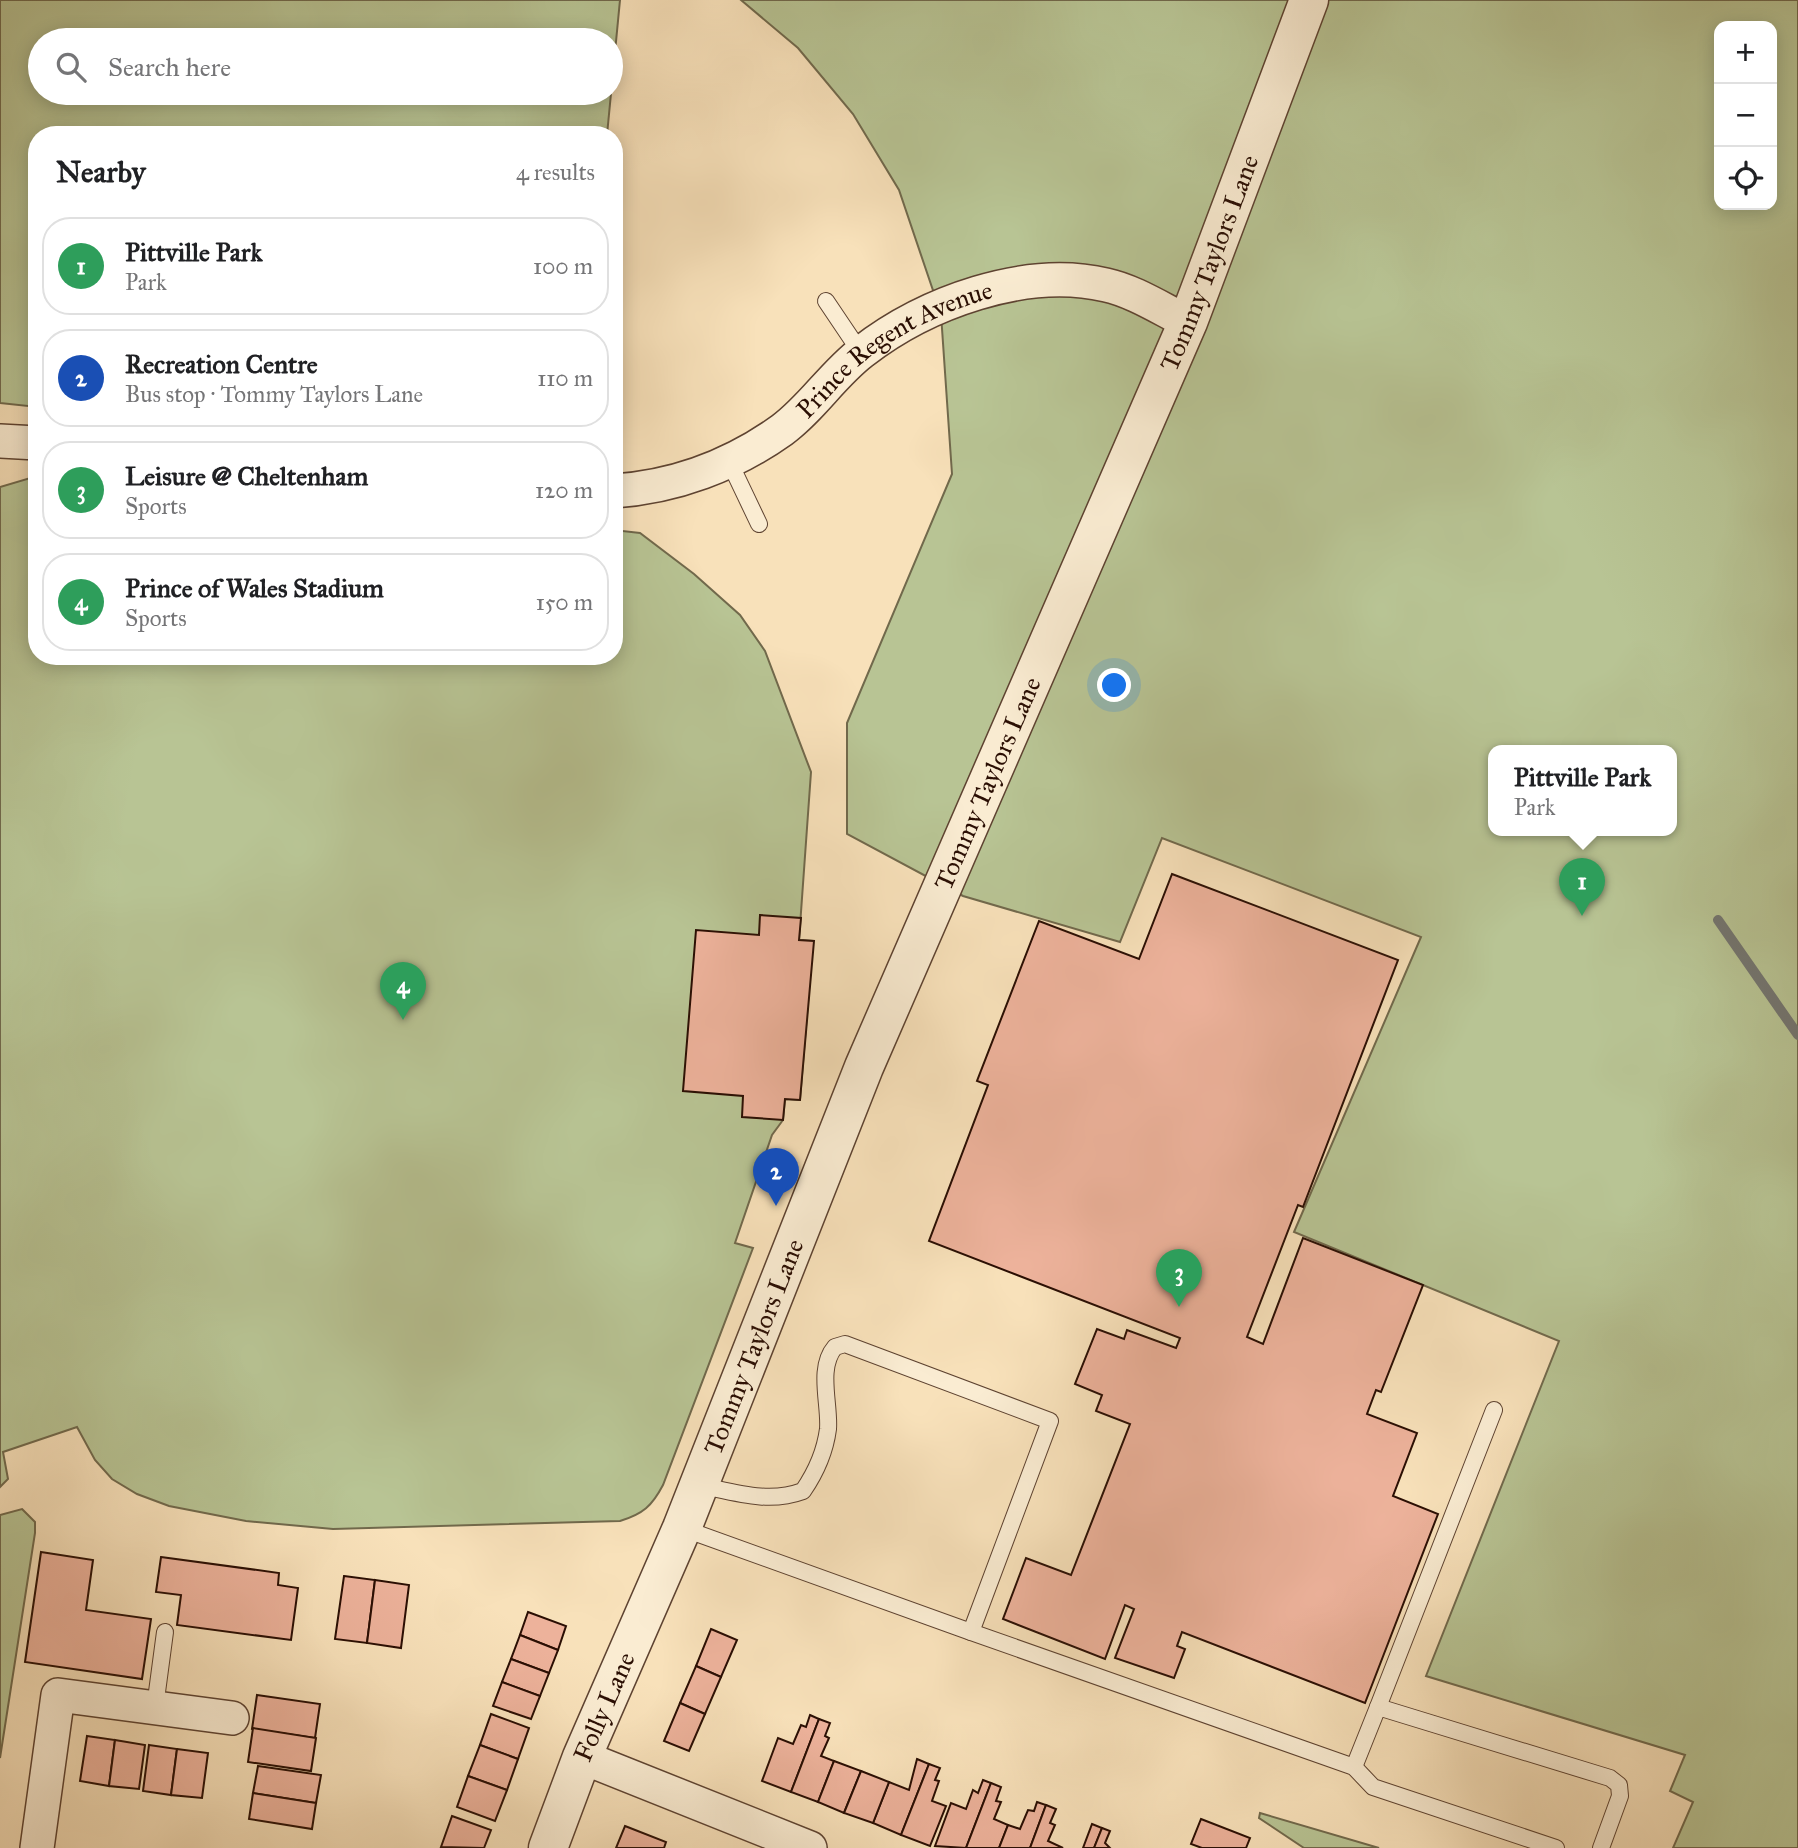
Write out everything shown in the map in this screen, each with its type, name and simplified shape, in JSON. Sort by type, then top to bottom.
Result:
[{"type":"street","name":"Tommy Taylors Lane","points":[[666,1567],[864,1067],[1188,322],[1309,0]]},
{"type":"street","name":"Prince Regent Avenue","points":[[623,489],[685,479],[729,461],[783,429],[861,353],[929,311],[979,293],[1039,282],[1108,285],[1188,322]]},
{"type":"street","points":[[1,440],[28,442]]},
{"type":"street","name":"Folly Lane","points":[[548,1848],[582,1757],[666,1567]]},
{"type":"street","points":[[37,1848],[58,1695],[232,1718]]},
{"type":"street","points":[[582,1757],[810,1848]]},
{"type":"lane","points":[[826,301],[861,353]]},
{"type":"lane","points":[[729,461],[759,524]]},
{"type":"lane","points":[[698,1485],[759,1497],[784,1497],[803,1491],[822,1455],[828,1429],[827,1364],[835,1347],[845,1343],[1050,1421],[971,1632]]},
{"type":"lane","points":[[1354,1767],[1494,1410]]},
{"type":"lane","points":[[682,1528],[1354,1767],[1373,1787],[1556,1848]]},
{"type":"lane","points":[[155,1707],[165,1632]]},
{"type":"lane","points":[[1378,1707],[1610,1778],[1619,1785],[1620,1796],[1601,1848]]},
{"type":"green space","points":[[0,0],[620,0],[617,28],[28,28],[28,105],[610,105],[608,126],[28,126],[28,406],[0,403]]},
{"type":"green space","points":[[741,0],[1798,0],[1798,1848],[1673,1848],[1693,1802],[1670,1791],[1685,1755],[1426,1676],[1559,1341],[1294,1232],[1421,937],[1162,838],[1120,942],[963,896],[847,834],[847,723],[952,474],[941,314],[899,190],[853,114],[798,48]]},
{"type":"green space","points":[[28,479],[28,665],[623,665],[623,531],[640,533],[694,574],[740,615],[765,651],[811,772],[799,940],[813,941],[800,1100],[785,1099],[783,1120],[772,1135],[735,1243],[753,1248],[663,1485],[651,1504],[641,1512],[620,1521],[333,1529],[246,1521],[169,1506],[137,1494],[112,1479],[95,1460],[77,1427],[3,1452],[8,1479],[0,1487],[0,487]]},
{"type":"green space","points":[[22,1509],[35,1522],[35,1533],[0,1758],[0,1515]]},
{"type":"green space","points":[[1260,1813],[1379,1848],[1304,1848],[1259,1818]]},
{"type":"building","points":[[1172,874],[1398,960],[1303,1207],[1298,1205],[1247,1337],[1263,1344],[1303,1238],[1423,1285],[1381,1392],[1376,1390],[1367,1414],[1417,1433],[1393,1496],[1438,1514],[1365,1703],[1182,1632],[1177,1646],[1185,1649],[1174,1678],[1115,1658],[1134,1609],[1125,1605],[1105,1659],[1003,1619],[1026,1558],[1071,1575],[1130,1424],[1096,1411],[1102,1395],[1075,1384],[1097,1329],[1124,1339],[1127,1330],[1176,1348],[1180,1338],[929,1241],[988,1085],[977,1081],[1039,921],[1139,959]]},
{"type":"building","points":[[760,915],[801,918],[799,940],[814,941],[800,1100],[785,1099],[783,1120],[742,1117],[743,1096],[683,1091],[696,930],[759,935]]},
{"type":"building","points":[[41,1552],[93,1560],[86,1610],[151,1619],[142,1679],[25,1662]]},
{"type":"building","points":[[161,1557],[279,1573],[278,1585],[298,1588],[291,1640],[177,1625],[181,1595],[156,1592]]},
{"type":"building","points":[[344,1576],[375,1580],[367,1643],[335,1639]]},
{"type":"building","points":[[375,1580],[409,1585],[401,1648],[367,1643]]},
{"type":"building","points":[[528,1612],[566,1626],[558,1650],[520,1635]]},
{"type":"building","points":[[711,1629],[737,1640],[721,1677],[696,1666]]},
{"type":"building","points":[[520,1635],[558,1650],[549,1673],[511,1659]]},
{"type":"building","points":[[511,1659],[549,1673],[540,1696],[502,1682]]},
{"type":"building","points":[[696,1666],[721,1677],[705,1714],[680,1703]]},
{"type":"building","points":[[502,1682],[540,1696],[531,1719],[493,1706]]},
{"type":"building","points":[[257,1695],[320,1704],[315,1738],[252,1729]]},
{"type":"building","points":[[680,1703],[705,1714],[689,1751],[664,1741]]},
{"type":"building","points":[[491,1714],[529,1728],[518,1759],[480,1745]]},
{"type":"building","points":[[810,1715],[819,1719],[791,1792],[762,1781],[778,1738],[793,1744],[801,1725],[806,1727]]},
{"type":"building","points":[[819,1719],[830,1723],[825,1736],[829,1738],[821,1756],[834,1761],[818,1802],[791,1792]]},
{"type":"building","points":[[253,1728],[316,1738],[311,1771],[248,1762]]},
{"type":"building","points":[[87,1736],[115,1740],[109,1786],[80,1781]]},
{"type":"building","points":[[115,1740],[145,1745],[139,1789],[109,1786]]},
{"type":"building","points":[[149,1745],[177,1749],[171,1795],[143,1791]]},
{"type":"building","points":[[480,1745],[518,1759],[507,1790],[468,1776]]},
{"type":"building","points":[[177,1749],[208,1753],[202,1798],[171,1795]]},
{"type":"building","points":[[917,1759],[929,1764],[901,1835],[873,1823],[889,1782],[909,1790]]},
{"type":"building","points":[[834,1761],[861,1771],[844,1813],[818,1802]]},
{"type":"building","points":[[929,1764],[940,1768],[932,1801],[946,1806],[930,1846],[901,1835]]},
{"type":"building","points":[[258,1766],[321,1775],[316,1803],[253,1793]]},
{"type":"building","points":[[861,1771],[889,1782],[873,1823],[844,1813]]},
{"type":"building","points":[[468,1776],[507,1790],[495,1821],[457,1807]]},
{"type":"building","points":[[983,1780],[991,1783],[966,1848],[935,1846],[951,1803],[966,1809],[973,1790],[978,1793]]},
{"type":"building","points":[[991,1783],[1001,1787],[996,1801],[1001,1802],[994,1819],[1008,1825],[999,1848],[966,1848]]},
{"type":"building","points":[[253,1793],[316,1803],[312,1829],[249,1819]]},
{"type":"building","points":[[1037,1802],[1046,1805],[1030,1848],[999,1848],[1008,1825],[1020,1829],[1028,1810],[1034,1811]]},
{"type":"building","points":[[1046,1805],[1056,1809],[1050,1823],[1055,1825],[1048,1841],[1063,1848],[1030,1848]]},
{"type":"building","points":[[452,1816],[491,1830],[484,1848],[441,1847]]},
{"type":"building","points":[[1201,1819],[1250,1838],[1246,1848],[1202,1848],[1191,1844]]},
{"type":"building","points":[[1092,1824],[1102,1828],[1094,1848],[1083,1848]]},
{"type":"building","points":[[625,1826],[666,1842],[664,1848],[616,1848]]},
{"type":"building","points":[[1102,1828],[1110,1831],[1105,1843],[1110,1848],[1094,1848]]},
{"type":"waterway","points":[[1718,920],[1798,1035]]},
{"type":"place","name":"Pittville Park","points":[[1582,916]]},
{"type":"place","name":"Prince of Wales Stadium","points":[[403,1020]]},
{"type":"place","name":"Recreation Centre","points":[[776,1206]]},
{"type":"place","name":"Leisure @ Cheltenham","points":[[1179,1307]]}]
